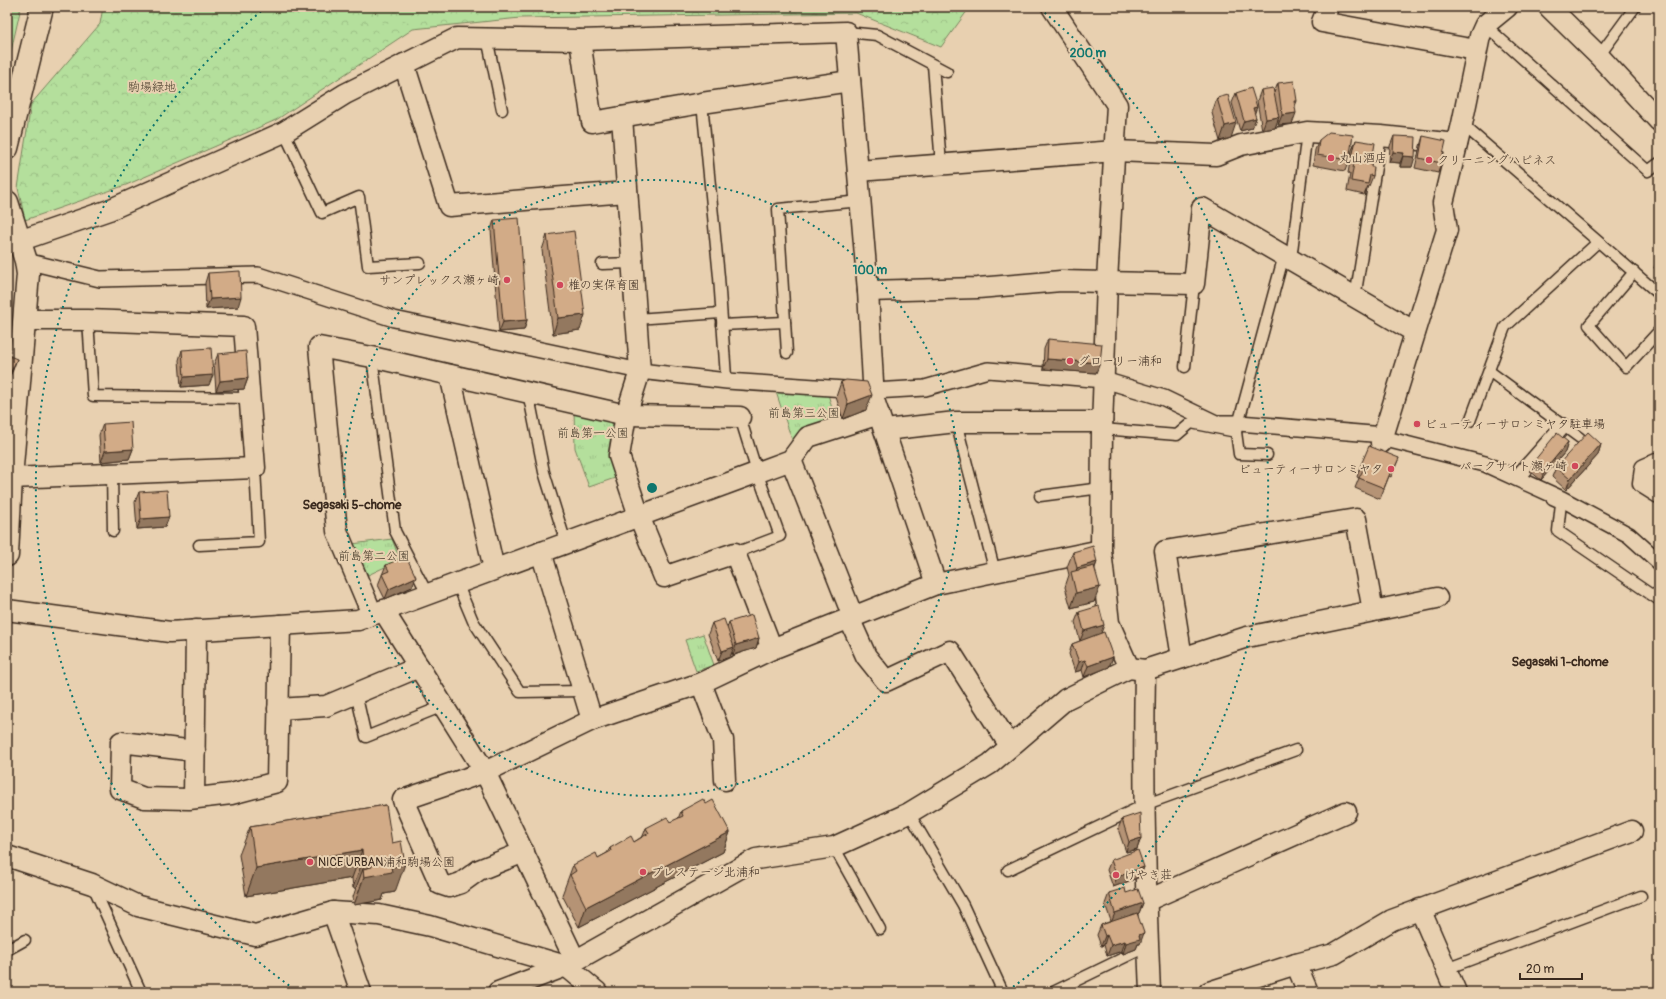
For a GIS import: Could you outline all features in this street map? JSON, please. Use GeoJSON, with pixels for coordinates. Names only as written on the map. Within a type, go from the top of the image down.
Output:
{"type":"FeatureCollection","features":[{"type":"Feature","properties":{"kind":"street"},"geometry":{"type":"LineString","coordinates":[[7,148],[42,7]]}},
{"type":"Feature","properties":{"kind":"street"},"geometry":{"type":"LineString","coordinates":[[1052,7],[1117,105],[1107,281],[1102,425],[1101,550],[1110,623],[1137,669],[1144,805],[1150,992]]}},
{"type":"Feature","properties":{"kind":"street"},"geometry":{"type":"LineString","coordinates":[[1328,7],[1322,22],[1476,50]]}},
{"type":"Feature","properties":{"kind":"street"},"geometry":{"type":"LineString","coordinates":[[1382,439],[1447,230],[1443,203],[1462,124],[1480,36],[1485,25],[1507,7]]}},
{"type":"Feature","properties":{"kind":"street"},"geometry":{"type":"LineString","coordinates":[[1549,7],[1599,56],[1659,121]]}},
{"type":"Feature","properties":{"kind":"street"},"geometry":{"type":"LineString","coordinates":[[23,251],[109,210],[284,132],[345,94],[457,38],[580,40],[846,32],[868,291],[874,400],[936,584]]}},
{"type":"Feature","properties":{"kind":"street"},"geometry":{"type":"LineString","coordinates":[[580,40],[592,122],[702,103],[850,81]]}},
{"type":"Feature","properties":{"kind":"street"},"geometry":{"type":"LineString","coordinates":[[404,64],[449,206],[627,192]]}},
{"type":"Feature","properties":{"kind":"street"},"geometry":{"type":"LineString","coordinates":[[622,117],[640,370],[626,415],[619,456],[639,516],[664,577],[735,553],[772,649]]}},
{"type":"Feature","properties":{"kind":"street"},"geometry":{"type":"LineString","coordinates":[[858,171],[1114,151],[1216,155],[1241,145],[1307,132],[1381,136],[1457,144]]}},
{"type":"Feature","properties":{"kind":"street"},"geometry":{"type":"LineString","coordinates":[[7,202],[23,251],[28,279],[11,478],[7,555]]}},
{"type":"Feature","properties":{"kind":"street"},"geometry":{"type":"LineString","coordinates":[[868,291],[978,288],[1061,281],[1194,284],[1202,208],[1415,332]]}},
{"type":"Feature","properties":{"kind":"street"},"geometry":{"type":"LineString","coordinates":[[23,251],[100,279],[258,275],[394,318],[640,370],[727,381],[874,391],[926,388],[988,370],[1104,380],[1164,398],[1216,423],[1237,427],[1382,439],[1486,464],[1562,498],[1630,535],[1659,562]]}},
{"type":"Feature","properties":{"kind":"street"},"geometry":{"type":"LineString","coordinates":[[11,478],[255,468],[244,326],[88,320],[25,320]]}},
{"type":"Feature","properties":{"kind":"street"},"geometry":{"type":"LineString","coordinates":[[597,992],[571,963],[524,852],[485,772],[419,667],[378,612],[337,530],[319,347],[372,357],[626,415],[740,417]]}},
{"type":"Feature","properties":{"kind":"street"},"geometry":{"type":"LineString","coordinates":[[450,375],[494,569]]}},
{"type":"Feature","properties":{"kind":"street"},"geometry":{"type":"LineString","coordinates":[[7,610],[170,632],[358,620],[427,593],[791,460],[808,437],[882,422],[1102,425]]}},
{"type":"Feature","properties":{"kind":"street"},"geometry":{"type":"LineString","coordinates":[[1517,478],[1563,426]]}},
{"type":"Feature","properties":{"kind":"street"},"geometry":{"type":"LineString","coordinates":[[791,460],[866,656],[886,681],[950,651],[1010,746]]}},
{"type":"Feature","properties":{"kind":"street"},"geometry":{"type":"LineString","coordinates":[[1659,463],[1645,469],[1643,483],[1659,493]]}},
{"type":"Feature","properties":{"kind":"street"},"geometry":{"type":"LineString","coordinates":[[1182,658],[1165,551],[1356,519],[1373,611]]}},
{"type":"Feature","properties":{"kind":"street"},"geometry":{"type":"LineString","coordinates":[[524,852],[479,870],[461,883],[449,887],[440,884],[403,800],[485,772],[592,720],[702,683],[772,649],[936,584],[1101,550]]}},
{"type":"Feature","properties":{"kind":"street"},"geometry":{"type":"LineString","coordinates":[[541,552],[592,720]]}},
{"type":"Feature","properties":{"kind":"street"},"geometry":{"type":"LineString","coordinates":[[499,992],[571,963],[756,859],[834,846],[909,813],[990,764],[1066,699],[1137,669],[1182,658],[1247,637],[1437,598]]}},
{"type":"Feature","properties":{"kind":"street"},"geometry":{"type":"LineString","coordinates":[[195,751],[121,742],[120,789],[144,798],[194,798],[231,794],[277,782],[280,624]]}},
{"type":"Feature","properties":{"kind":"street"},"geometry":{"type":"LineString","coordinates":[[194,798],[196,630]]}},
{"type":"Feature","properties":{"kind":"street"},"geometry":{"type":"LineString","coordinates":[[278,709],[326,706],[419,667]]}},
{"type":"Feature","properties":{"kind":"street"},"geometry":{"type":"LineString","coordinates":[[702,683],[723,740],[725,780]]}},
{"type":"Feature","properties":{"kind":"street"},"geometry":{"type":"LineString","coordinates":[[1146,901],[1346,812]]}},
{"type":"Feature","properties":{"kind":"street"},"geometry":{"type":"LineString","coordinates":[[1209,992],[1296,964],[1334,954],[1392,920],[1632,831]]}},
{"type":"Feature","properties":{"kind":"street"},"geometry":{"type":"LineString","coordinates":[[7,856],[92,884],[138,906],[255,935],[333,912],[379,915],[430,926],[571,963]]}},
{"type":"Feature","properties":{"kind":"street"},"geometry":{"type":"LineString","coordinates":[[1420,909],[1456,992]]}},
{"type":"Feature","properties":{"kind":"street"},"geometry":{"type":"LineString","coordinates":[[333,912],[361,992]]}},
{"type":"Feature","properties":{"kind":"street"},"geometry":{"type":"LineString","coordinates":[[1296,964],[1308,992]]}},
{"type":"Feature","properties":{"kind":"lane"},"geometry":{"type":"LineString","coordinates":[[1599,56],[1635,7]]}},
{"type":"Feature","properties":{"kind":"lane"},"geometry":{"type":"LineString","coordinates":[[1485,25],[1648,171],[1659,163]]}},
{"type":"Feature","properties":{"kind":"lane"},"geometry":{"type":"LineString","coordinates":[[846,32],[877,35],[947,72]]}},
{"type":"Feature","properties":{"kind":"lane"},"geometry":{"type":"LineString","coordinates":[[487,38],[502,110]]}},
{"type":"Feature","properties":{"kind":"lane"},"geometry":{"type":"LineString","coordinates":[[933,65],[941,164]]}},
{"type":"Feature","properties":{"kind":"lane"},"geometry":{"type":"LineString","coordinates":[[702,103],[727,381]]}},
{"type":"Feature","properties":{"kind":"lane"},"geometry":{"type":"LineString","coordinates":[[1462,124],[1659,294]]}},
{"type":"Feature","properties":{"kind":"lane"},"geometry":{"type":"LineString","coordinates":[[284,132],[322,213],[359,197],[368,266],[420,263]]}},
{"type":"Feature","properties":{"kind":"lane"},"geometry":{"type":"LineString","coordinates":[[1267,455],[1239,454],[1237,427],[1288,257],[1307,132]]}},
{"type":"Feature","properties":{"kind":"lane"},"geometry":{"type":"LineString","coordinates":[[1355,298],[1381,136]]}},
{"type":"Feature","properties":{"kind":"lane"},"geometry":{"type":"LineString","coordinates":[[787,353],[778,209],[861,200]]}},
{"type":"Feature","properties":{"kind":"lane"},"geometry":{"type":"LineString","coordinates":[[1470,421],[1505,327],[1598,242]]}},
{"type":"Feature","properties":{"kind":"lane"},"geometry":{"type":"LineString","coordinates":[[602,264],[632,262]]}},
{"type":"Feature","properties":{"kind":"lane"},"geometry":{"type":"LineString","coordinates":[[1634,272],[1589,325],[1626,367],[1659,331]]}},
{"type":"Feature","properties":{"kind":"lane"},"geometry":{"type":"LineString","coordinates":[[1185,367],[1194,284]]}},
{"type":"Feature","properties":{"kind":"lane"},"geometry":{"type":"LineString","coordinates":[[636,319],[721,313]]}},
{"type":"Feature","properties":{"kind":"lane"},"geometry":{"type":"LineString","coordinates":[[88,320],[93,396],[250,398]]}},
{"type":"Feature","properties":{"kind":"lane"},"geometry":{"type":"LineString","coordinates":[[722,325],[785,322]]}},
{"type":"Feature","properties":{"kind":"lane"},"geometry":{"type":"LineString","coordinates":[[372,357],[396,531],[427,593]]}},
{"type":"Feature","properties":{"kind":"lane"},"geometry":{"type":"LineString","coordinates":[[1489,371],[1580,438]]}},
{"type":"Feature","properties":{"kind":"lane"},"geometry":{"type":"LineString","coordinates":[[528,392],[544,472],[566,543]]}},
{"type":"Feature","properties":{"kind":"lane"},"geometry":{"type":"LineString","coordinates":[[735,553],[780,536],[757,472],[740,417]]}},
{"type":"Feature","properties":{"kind":"lane"},"geometry":{"type":"LineString","coordinates":[[956,422],[996,572]]}},
{"type":"Feature","properties":{"kind":"lane"},"geometry":{"type":"LineString","coordinates":[[1102,425],[1177,434],[1191,423],[1237,427]]}},
{"type":"Feature","properties":{"kind":"lane"},"geometry":{"type":"LineString","coordinates":[[1382,439],[1467,466],[1484,467],[1561,503],[1558,531],[1659,600]]}},
{"type":"Feature","properties":{"kind":"lane"},"geometry":{"type":"LineString","coordinates":[[199,545],[259,542],[255,468]]}},
{"type":"Feature","properties":{"kind":"lane"},"geometry":{"type":"LineString","coordinates":[[112,474],[113,532]]}},
{"type":"Feature","properties":{"kind":"lane"},"geometry":{"type":"LineString","coordinates":[[1040,496],[1101,488]]}},
{"type":"Feature","properties":{"kind":"lane"},"geometry":{"type":"LineString","coordinates":[[457,583],[473,621],[520,692],[583,691]]}},
{"type":"Feature","properties":{"kind":"lane"},"geometry":{"type":"LineString","coordinates":[[356,693],[366,738],[444,706]]}},
{"type":"Feature","properties":{"kind":"lane"},"geometry":{"type":"LineString","coordinates":[[1008,870],[1144,805],[1296,750]]}},
{"type":"Feature","properties":{"kind":"lane"},"geometry":{"type":"LineString","coordinates":[[909,813],[963,905],[1003,992]]}},
{"type":"Feature","properties":{"kind":"lane"},"geometry":{"type":"LineString","coordinates":[[834,846],[880,929]]}},
{"type":"Feature","properties":{"kind":"lane"},"geometry":{"type":"LineString","coordinates":[[92,884],[141,992]]}},
{"type":"Feature","properties":{"kind":"lane"},"geometry":{"type":"LineString","coordinates":[[1446,969],[1641,896]]}},
{"type":"Feature","properties":{"kind":"lane"},"geometry":{"type":"LineString","coordinates":[[7,950],[25,940]]}},
{"type":"Feature","properties":{"kind":"lane"},"geometry":{"type":"LineString","coordinates":[[1052,992],[1148,946]]}},
{"type":"Feature","properties":{"kind":"green space"},"geometry":{"type":"Polygon","coordinates":[[[7,7],[21,7],[7,69],[7,7]]]}},
{"type":"Feature","properties":{"kind":"green space","name":"駒場緑地"},"geometry":{"type":"Polygon","coordinates":[[[103,7],[970,7],[941,47],[856,13],[520,18],[413,29],[276,120],[126,185],[25,220],[18,188],[31,104],[100,24],[103,7]]]}},
{"type":"Feature","properties":{"kind":"green space","name":"前島第三公園"},"geometry":{"type":"Polygon","coordinates":[[[776,392],[828,394],[836,423],[794,446],[776,392]]]}},
{"type":"Feature","properties":{"kind":"green space","name":"前島第一公園"},"geometry":{"type":"Polygon","coordinates":[[[574,410],[614,418],[608,454],[615,478],[589,487],[575,448],[574,410]]]}},
{"type":"Feature","properties":{"kind":"green space","name":"前島第二公園"},"geometry":{"type":"Polygon","coordinates":[[[392,539],[400,560],[368,575],[352,544],[392,539]]]}},
{"type":"Feature","properties":{"kind":"green space"},"geometry":{"type":"Polygon","coordinates":[[[703,634],[714,665],[696,671],[685,640],[703,634]]]}},
{"type":"Feature","properties":{"kind":"building"},"geometry":{"type":"Polygon","coordinates":[[[1294,81],[1297,101],[1294,101],[1296,113],[1282,115],[1278,83],[1294,81]]]}},
{"type":"Feature","properties":{"kind":"building"},"geometry":{"type":"Polygon","coordinates":[[[1251,88],[1257,107],[1253,108],[1256,118],[1244,121],[1236,93],[1251,88]]]}},
{"type":"Feature","properties":{"kind":"building"},"geometry":{"type":"Polygon","coordinates":[[[1273,88],[1279,117],[1266,119],[1261,90],[1273,88]]]}},
{"type":"Feature","properties":{"kind":"building"},"geometry":{"type":"Polygon","coordinates":[[[1228,95],[1236,123],[1225,126],[1217,98],[1228,95]]]}},
{"type":"Feature","properties":{"kind":"building"},"geometry":{"type":"Polygon","coordinates":[[[1329,132],[1353,135],[1349,160],[1317,155],[1319,140],[1329,132]]]}},
{"type":"Feature","properties":{"kind":"building"},"geometry":{"type":"Polygon","coordinates":[[[1394,136],[1416,137],[1415,157],[1403,156],[1404,153],[1393,152],[1394,136]]]}},
{"type":"Feature","properties":{"kind":"building"},"geometry":{"type":"Polygon","coordinates":[[[1423,136],[1446,141],[1441,163],[1419,158],[1423,136]]]}},
{"type":"Feature","properties":{"kind":"building"},"geometry":{"type":"Polygon","coordinates":[[[1356,140],[1375,143],[1371,167],[1374,167],[1373,176],[1370,175],[1368,184],[1351,181],[1354,163],[1351,162],[1356,140]]]}},
{"type":"Feature","properties":{"kind":"building","name":"サンプレックス瀬ヶ崎"},"geometry":{"type":"Polygon","coordinates":[[[519,218],[527,320],[503,322],[494,220],[519,218]]]}},
{"type":"Feature","properties":{"kind":"building"},"geometry":{"type":"Polygon","coordinates":[[[574,231],[585,315],[558,318],[547,235],[574,231]]]}},
{"type":"Feature","properties":{"kind":"building"},"geometry":{"type":"Polygon","coordinates":[[[240,271],[241,297],[210,299],[208,273],[240,271]]]}},
{"type":"Feature","properties":{"kind":"building"},"geometry":{"type":"Polygon","coordinates":[[[1048,339],[1102,344],[1100,363],[1047,359],[1048,339]]]}},
{"type":"Feature","properties":{"kind":"building"},"geometry":{"type":"Polygon","coordinates":[[[211,348],[213,375],[184,377],[182,350],[211,348]]]}},
{"type":"Feature","properties":{"kind":"building"},"geometry":{"type":"Polygon","coordinates":[[[246,351],[248,378],[220,381],[218,354],[246,351]]]}},
{"type":"Feature","properties":{"kind":"building"},"geometry":{"type":"Polygon","coordinates":[[[7,355],[17,359],[7,380],[7,355]]]}},
{"type":"Feature","properties":{"kind":"building"},"geometry":{"type":"Polygon","coordinates":[[[846,380],[867,382],[872,395],[848,404],[841,382],[846,380]]]}},
{"type":"Feature","properties":{"kind":"building"},"geometry":{"type":"Polygon","coordinates":[[[131,422],[133,449],[105,451],[103,424],[131,422]]]}},
{"type":"Feature","properties":{"kind":"building"},"geometry":{"type":"Polygon","coordinates":[[[1588,432],[1601,444],[1570,479],[1556,467],[1588,432]]]}},
{"type":"Feature","properties":{"kind":"building"},"geometry":{"type":"Polygon","coordinates":[[[1557,433],[1568,442],[1545,470],[1534,461],[1557,433]]]}},
{"type":"Feature","properties":{"kind":"building"},"geometry":{"type":"Polygon","coordinates":[[[1369,446],[1399,458],[1395,467],[1393,466],[1384,488],[1359,478],[1364,468],[1360,467],[1369,446]]]}},
{"type":"Feature","properties":{"kind":"building"},"geometry":{"type":"Polygon","coordinates":[[[167,490],[169,517],[141,519],[139,492],[167,490]]]}},
{"type":"Feature","properties":{"kind":"building"},"geometry":{"type":"Polygon","coordinates":[[[1093,546],[1097,562],[1077,568],[1073,552],[1093,546]]]}},
{"type":"Feature","properties":{"kind":"building"},"geometry":{"type":"Polygon","coordinates":[[[406,556],[416,577],[389,589],[382,574],[389,571],[386,565],[406,556]]]}},
{"type":"Feature","properties":{"kind":"building"},"geometry":{"type":"Polygon","coordinates":[[[1094,566],[1100,587],[1076,593],[1071,572],[1094,566]]]}},
{"type":"Feature","properties":{"kind":"building"},"geometry":{"type":"Polygon","coordinates":[[[1099,606],[1104,625],[1084,631],[1079,612],[1099,606]]]}},
{"type":"Feature","properties":{"kind":"building"},"geometry":{"type":"Polygon","coordinates":[[[752,615],[759,638],[736,645],[729,622],[752,615]]]}},
{"type":"Feature","properties":{"kind":"building"},"geometry":{"type":"Polygon","coordinates":[[[724,619],[734,647],[722,651],[712,623],[724,619]]]}},
{"type":"Feature","properties":{"kind":"building"},"geometry":{"type":"Polygon","coordinates":[[[1104,632],[1113,657],[1088,666],[1085,660],[1079,662],[1072,644],[1104,632]]]}},
{"type":"Feature","properties":{"kind":"building"},"geometry":{"type":"Polygon","coordinates":[[[703,799],[706,804],[713,800],[730,832],[586,907],[570,875],[576,871],[573,865],[596,853],[598,858],[611,851],[610,848],[631,836],[634,842],[649,833],[646,828],[667,817],[670,822],[683,816],[681,811],[703,799]]]}},
{"type":"Feature","properties":{"kind":"building"},"geometry":{"type":"Polygon","coordinates":[[[386,805],[392,843],[401,841],[405,864],[391,867],[392,872],[364,877],[363,869],[372,867],[371,859],[363,860],[362,850],[256,868],[250,827],[386,805]]]}},
{"type":"Feature","properties":{"kind":"building"},"geometry":{"type":"Polygon","coordinates":[[[1140,813],[1141,838],[1129,842],[1122,819],[1140,813]]]}},
{"type":"Feature","properties":{"kind":"building"},"geometry":{"type":"Polygon","coordinates":[[[1138,850],[1144,867],[1117,877],[1111,860],[1138,850]]]}},
{"type":"Feature","properties":{"kind":"building"},"geometry":{"type":"Polygon","coordinates":[[[1125,888],[1126,893],[1138,889],[1143,903],[1115,913],[1109,893],[1125,888]]]}},
{"type":"Feature","properties":{"kind":"building"},"geometry":{"type":"Polygon","coordinates":[[[1137,913],[1144,933],[1139,935],[1140,939],[1111,945],[1107,935],[1105,936],[1101,925],[1137,913]]]}},
{"type":"Feature","properties":{"kind":"place","name":"丸山酒店"},"geometry":{"type":"Point","coordinates":[1331,158]}},
{"type":"Feature","properties":{"kind":"place","name":"クリーニングハピネス"},"geometry":{"type":"Point","coordinates":[1429,160]}},
{"type":"Feature","properties":{"kind":"place","name":"サンプレックス瀬ヶ崎"},"geometry":{"type":"Point","coordinates":[507,280]}},
{"type":"Feature","properties":{"kind":"place","name":"椎の実保育園"},"geometry":{"type":"Point","coordinates":[560,285]}},
{"type":"Feature","properties":{"kind":"place","name":"グローリー浦和"},"geometry":{"type":"Point","coordinates":[1070,361]}},
{"type":"Feature","properties":{"kind":"place","name":"ビューティーサロンミヤタ駐車場"},"geometry":{"type":"Point","coordinates":[1417,424]}},
{"type":"Feature","properties":{"kind":"place","name":"パークサイト瀬ヶ崎"},"geometry":{"type":"Point","coordinates":[1575,466]}},
{"type":"Feature","properties":{"kind":"place","name":"ビューティーサロンミヤタ"},"geometry":{"type":"Point","coordinates":[1391,469]}},
{"type":"Feature","properties":{"kind":"place","name":"NICE URBAN浦和駒場公園"},"geometry":{"type":"Point","coordinates":[310,862]}},
{"type":"Feature","properties":{"kind":"place","name":"プレステージ北浦和"},"geometry":{"type":"Point","coordinates":[643,872]}},
{"type":"Feature","properties":{"kind":"place","name":"けやき荘"},"geometry":{"type":"Point","coordinates":[1116,875]}},
{"type":"Feature","properties":{"kind":"district","name":"Segasaki 5-chome"},"geometry":{"type":"Point","coordinates":[352,505]}},
{"type":"Feature","properties":{"kind":"district","name":"Segasaki 1-chome"},"geometry":{"type":"Point","coordinates":[1560,662]}}]}
